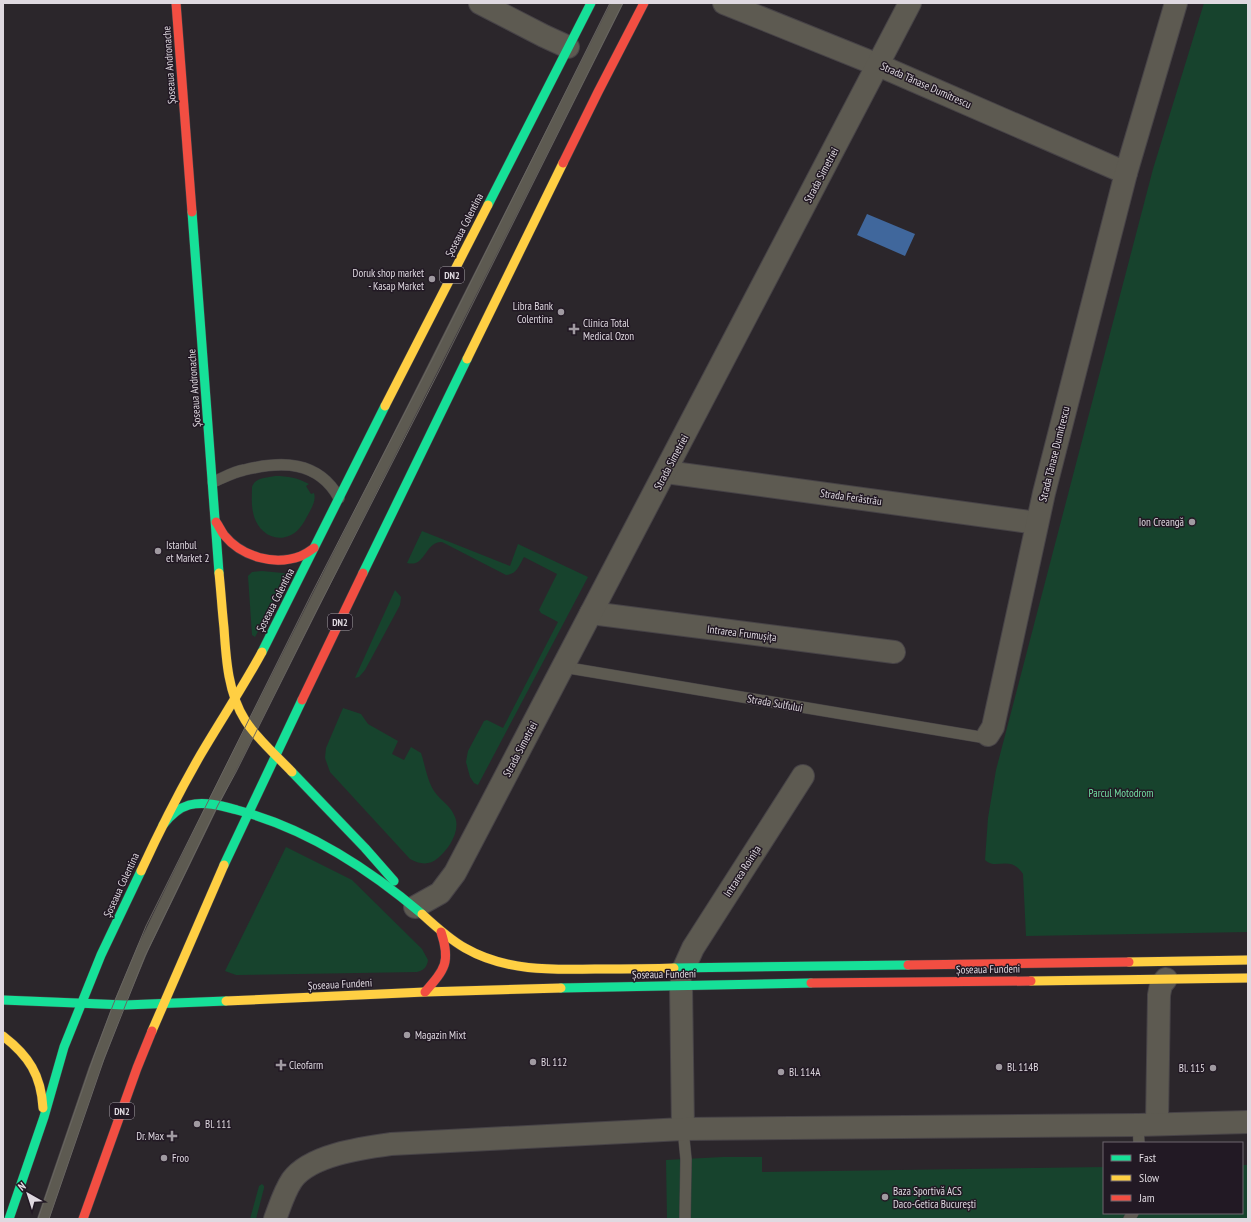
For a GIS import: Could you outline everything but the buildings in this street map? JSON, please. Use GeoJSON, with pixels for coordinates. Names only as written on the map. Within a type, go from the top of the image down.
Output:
{"type":"FeatureCollection","features":[{"type":"Feature","properties":{"kind":"main road","name":"Șoseaua Andronache"},"geometry":{"type":"LineString","coordinates":[[176,3],[226,659],[230,686],[243,718],[276,756]]}},
{"type":"Feature","properties":{"kind":"main road","name":"Șoseaua Colentina"},"geometry":{"type":"LineString","coordinates":[[9,1219],[44,1117],[64,1047],[101,955],[162,826],[201,754],[235,700],[258,659],[338,498],[591,3]]}},
{"type":"Feature","properties":{"kind":"main road","name":"DN2"},"geometry":{"type":"LineString","coordinates":[[83,1219],[134,1077],[163,1004],[236,838],[393,510],[598,92],[644,3]]}},
{"type":"Feature","properties":{"kind":"main road"},"geometry":{"type":"LineString","coordinates":[[216,522],[223,536],[230,542],[244,552],[258,558],[271,561],[285,561],[302,556],[314,548]]}},
{"type":"Feature","properties":{"kind":"main road","name":"Șoseaua Fundeni"},"geometry":{"type":"LineString","coordinates":[[276,756],[381,865],[415,908]]}},
{"type":"Feature","properties":{"kind":"main road","name":"Șoseaua Fundeni"},"geometry":{"type":"LineString","coordinates":[[162,826],[174,813],[186,806],[202,803],[213,804],[248,813],[280,824],[343,856],[384,883],[415,908],[441,932],[463,947],[500,964],[522,968],[682,977],[1248,978]]}},
{"type":"Feature","properties":{"kind":"main road"},"geometry":{"type":"LineString","coordinates":[[425,992],[444,969],[447,960],[447,949],[441,932]]}},
{"type":"Feature","properties":{"kind":"main road","name":"Șoseaua Fundeni"},"geometry":{"type":"LineString","coordinates":[[3,1000],[119,1005],[163,1004],[425,992],[682,977],[1248,960]]}},
{"type":"Feature","properties":{"kind":"main road"},"geometry":{"type":"LineString","coordinates":[[3,1036],[22,1052],[34,1069],[40,1082],[43,1097],[44,1117]]}},
{"type":"Feature","properties":{"kind":"street"},"geometry":{"type":"LineString","coordinates":[[480,3],[568,47]]}},
{"type":"Feature","properties":{"kind":"street","name":"Strada Tănase Dumitrescu"},"geometry":{"type":"LineString","coordinates":[[724,3],[878,65],[1126,173]]}},
{"type":"Feature","properties":{"kind":"street","name":"Strada Simetriei"},"geometry":{"type":"LineString","coordinates":[[415,908],[440,893],[455,873],[910,3]]}},
{"type":"Feature","properties":{"kind":"street","name":"Strada Tănase Dumitrescu"},"geometry":{"type":"LineString","coordinates":[[988,735],[993,727],[1037,523],[1126,173],[1176,3]]}},
{"type":"Feature","properties":{"kind":"street","name":"Strada Ferăstrău"},"geometry":{"type":"LineString","coordinates":[[666,472],[1037,523]]}},
{"type":"Feature","properties":{"kind":"street","name":"Intrarea Frumușița"},"geometry":{"type":"LineString","coordinates":[[591,613],[894,652]]}},
{"type":"Feature","properties":{"kind":"street","name":"Intrarea Roinița"},"geometry":{"type":"LineString","coordinates":[[682,977],[693,948],[803,776]]}},
{"type":"Feature","properties":{"kind":"street"},"geometry":{"type":"LineString","coordinates":[[682,977],[683,1129]]}},
{"type":"Feature","properties":{"kind":"street"},"geometry":{"type":"LineString","coordinates":[[1145,1131],[1159,995],[1161,986],[1166,979]]}},
{"type":"Feature","properties":{"kind":"street"},"geometry":{"type":"LineString","coordinates":[[275,1219],[287,1188],[293,1179],[303,1169],[324,1159],[368,1147],[391,1144],[683,1129],[1145,1131],[1248,1122]]}},
{"type":"Feature","properties":{"kind":"lane"},"geometry":{"type":"LineString","coordinates":[[43,1219],[86,1090],[143,948],[213,804],[617,3]]}},
{"type":"Feature","properties":{"kind":"lane"},"geometry":{"type":"LineString","coordinates":[[213,482],[244,470],[272,465],[290,464],[300,466],[325,480],[333,488],[338,498]]}},
{"type":"Feature","properties":{"kind":"lane","name":"Strada Sulfului"},"geometry":{"type":"LineString","coordinates":[[562,667],[980,737],[988,735]]}},
{"type":"Feature","properties":{"kind":"lane"},"geometry":{"type":"LineString","coordinates":[[683,1129],[686,1159],[685,1219]]}},
{"type":"Feature","properties":{"kind":"green space","name":"Parcul Motodrom"},"geometry":{"type":"Polygon","coordinates":[[[1204,3],[1248,3],[1248,932],[1026,936],[1023,874],[1013,865],[994,864],[985,860],[988,818],[996,770],[1153,169],[1204,3]]]}},
{"type":"Feature","properties":{"kind":"green space"},"geometry":{"type":"Polygon","coordinates":[[[275,476],[293,478],[309,484],[306,486],[311,494],[314,493],[315,496],[313,505],[297,530],[291,535],[278,538],[266,534],[262,530],[255,519],[252,509],[252,487],[256,481],[262,478],[275,476]]]}},
{"type":"Feature","properties":{"kind":"green space"},"geometry":{"type":"Polygon","coordinates":[[[422,531],[510,566],[518,544],[588,577],[478,785],[474,783],[470,777],[466,762],[468,751],[484,721],[487,720],[503,728],[558,622],[541,613],[539,610],[557,574],[524,557],[513,573],[506,575],[442,542],[436,543],[432,546],[418,562],[407,563],[422,531]]]}},
{"type":"Feature","properties":{"kind":"green space"},"geometry":{"type":"Polygon","coordinates":[[[262,571],[283,573],[286,574],[287,578],[255,637],[252,635],[248,576],[252,572],[262,571]]]}},
{"type":"Feature","properties":{"kind":"green space"},"geometry":{"type":"Polygon","coordinates":[[[395,590],[401,597],[400,605],[365,670],[359,677],[355,678],[395,590]]]}},
{"type":"Feature","properties":{"kind":"green space"},"geometry":{"type":"Polygon","coordinates":[[[343,708],[361,714],[368,724],[398,741],[392,754],[404,760],[411,747],[421,753],[434,791],[450,808],[456,820],[455,832],[450,844],[435,861],[424,863],[410,859],[330,772],[325,758],[326,748],[343,708]]]}},
{"type":"Feature","properties":{"kind":"green space"},"geometry":{"type":"Polygon","coordinates":[[[286,847],[352,880],[422,949],[428,960],[425,968],[417,972],[236,975],[225,971],[286,847]]]}},
{"type":"Feature","properties":{"kind":"green space","name":"Baza Sportivă ACS Daco-Getica București"},"geometry":{"type":"Polygon","coordinates":[[[723,1157],[762,1157],[762,1172],[1103,1167],[1103,1214],[1243,1214],[1243,1165],[1248,1165],[1248,1219],[667,1219],[666,1160],[723,1157]]]}},
{"type":"Feature","properties":{"kind":"green space"},"geometry":{"type":"Polygon","coordinates":[[[262,1184],[264,1188],[256,1219],[250,1219],[259,1186],[262,1184]]]}},
{"type":"Feature","properties":{"kind":"water"},"geometry":{"type":"Polygon","coordinates":[[[867,214],[915,234],[905,256],[857,235],[867,214]]]}},
{"type":"Feature","properties":{"kind":"tram line"},"geometry":{"type":"LineString","coordinates":[[38,1219],[94,1056],[113,1005],[146,926],[312,593],[433,358],[610,3]]}},
{"type":"Feature","properties":{"kind":"tram line"},"geometry":{"type":"LineString","coordinates":[[49,1219],[104,1059],[145,956],[218,805],[441,367],[623,3]]}},
{"type":"Feature","properties":{"kind":"traffic: fast"},"geometry":{"type":"LineString","coordinates":[[488,205],[591,3]]}},
{"type":"Feature","properties":{"kind":"traffic: fast"},"geometry":{"type":"LineString","coordinates":[[192,212],[219,573]]}},
{"type":"Feature","properties":{"kind":"traffic: fast"},"geometry":{"type":"LineString","coordinates":[[363,573],[467,359]]}},
{"type":"Feature","properties":{"kind":"traffic: fast"},"geometry":{"type":"LineString","coordinates":[[262,652],[385,406]]}},
{"type":"Feature","properties":{"kind":"traffic: fast"},"geometry":{"type":"LineString","coordinates":[[224,865],[302,700]]}},
{"type":"Feature","properties":{"kind":"traffic: fast"},"geometry":{"type":"LineString","coordinates":[[292,772],[365,848],[394,881]]}},
{"type":"Feature","properties":{"kind":"traffic: fast"},"geometry":{"type":"LineString","coordinates":[[163,825],[178,810],[185,806],[195,804],[219,806],[263,818],[287,827],[335,852],[380,881],[422,914]]}},
{"type":"Feature","properties":{"kind":"traffic: fast"},"geometry":{"type":"LineString","coordinates":[[9,1219],[44,1117],[64,1047],[101,955],[141,871]]}},
{"type":"Feature","properties":{"kind":"traffic: fast"},"geometry":{"type":"LineString","coordinates":[[674,968],[908,965]]}},
{"type":"Feature","properties":{"kind":"traffic: fast"},"geometry":{"type":"LineString","coordinates":[[561,988],[811,983]]}},
{"type":"Feature","properties":{"kind":"traffic: fast"},"geometry":{"type":"LineString","coordinates":[[3,1000],[125,1005],[226,1001]]}},
{"type":"Feature","properties":{"kind":"traffic: slow"},"geometry":{"type":"LineString","coordinates":[[467,359],[563,163]]}},
{"type":"Feature","properties":{"kind":"traffic: slow"},"geometry":{"type":"LineString","coordinates":[[385,406],[488,205]]}},
{"type":"Feature","properties":{"kind":"traffic: slow"},"geometry":{"type":"LineString","coordinates":[[219,573],[227,664],[231,687],[239,710],[261,740],[292,772]]}},
{"type":"Feature","properties":{"kind":"traffic: slow"},"geometry":{"type":"LineString","coordinates":[[141,871],[193,768],[262,652]]}},
{"type":"Feature","properties":{"kind":"traffic: slow"},"geometry":{"type":"LineString","coordinates":[[152,1031],[224,865]]}},
{"type":"Feature","properties":{"kind":"traffic: slow"},"geometry":{"type":"LineString","coordinates":[[422,914],[437,928],[465,948],[480,956],[512,965],[545,969],[674,968]]}},
{"type":"Feature","properties":{"kind":"traffic: slow"},"geometry":{"type":"LineString","coordinates":[[1129,962],[1248,960]]}},
{"type":"Feature","properties":{"kind":"traffic: slow"},"geometry":{"type":"LineString","coordinates":[[1031,981],[1248,978]]}},
{"type":"Feature","properties":{"kind":"traffic: slow"},"geometry":{"type":"LineString","coordinates":[[226,1001],[425,992],[561,988]]}},
{"type":"Feature","properties":{"kind":"traffic: slow"},"geometry":{"type":"LineString","coordinates":[[3,1036],[20,1051],[32,1067],[40,1086],[43,1108]]}},
{"type":"Feature","properties":{"kind":"traffic: jam"},"geometry":{"type":"LineString","coordinates":[[176,3],[192,212]]}},
{"type":"Feature","properties":{"kind":"traffic: jam"},"geometry":{"type":"LineString","coordinates":[[563,163],[644,3]]}},
{"type":"Feature","properties":{"kind":"traffic: jam"},"geometry":{"type":"LineString","coordinates":[[216,522],[231,543],[259,558],[270,560],[291,559],[301,556],[314,548]]}},
{"type":"Feature","properties":{"kind":"traffic: jam"},"geometry":{"type":"LineString","coordinates":[[302,700],[363,573]]}},
{"type":"Feature","properties":{"kind":"traffic: jam"},"geometry":{"type":"LineString","coordinates":[[425,992],[441,971],[446,958],[446,951],[441,932]]}},
{"type":"Feature","properties":{"kind":"traffic: jam"},"geometry":{"type":"LineString","coordinates":[[908,965],[1129,962]]}},
{"type":"Feature","properties":{"kind":"traffic: jam"},"geometry":{"type":"LineString","coordinates":[[811,983],[1031,981]]}},
{"type":"Feature","properties":{"kind":"traffic: jam"},"geometry":{"type":"LineString","coordinates":[[83,1219],[137,1068],[152,1031]]}},
{"type":"Feature","properties":{"kind":"place","name":"Doruk shop market - Kasap Market"},"geometry":{"type":"Point","coordinates":[432,279]}},
{"type":"Feature","properties":{"kind":"place","name":"Libra Bank Colentina"},"geometry":{"type":"Point","coordinates":[561,312]}},
{"type":"Feature","properties":{"kind":"place","name":"Clinica Total Medical Ozon"},"geometry":{"type":"Point","coordinates":[574,329]}},
{"type":"Feature","properties":{"kind":"place","name":"Ion Creangă"},"geometry":{"type":"Point","coordinates":[1192,522]}},
{"type":"Feature","properties":{"kind":"place","name":"Istanbul et Market 2"},"geometry":{"type":"Point","coordinates":[158,551]}},
{"type":"Feature","properties":{"kind":"place","name":"Magazin Mixt"},"geometry":{"type":"Point","coordinates":[407,1035]}},
{"type":"Feature","properties":{"kind":"place","name":"Bl. 112"},"geometry":{"type":"Point","coordinates":[533,1062]}},
{"type":"Feature","properties":{"kind":"place","name":"Cleofarm"},"geometry":{"type":"Point","coordinates":[281,1065]}},
{"type":"Feature","properties":{"kind":"place","name":"Bl. 114B"},"geometry":{"type":"Point","coordinates":[999,1067]}},
{"type":"Feature","properties":{"kind":"place","name":"Bl. 115"},"geometry":{"type":"Point","coordinates":[1213,1068]}},
{"type":"Feature","properties":{"kind":"place","name":"Bl. 114A"},"geometry":{"type":"Point","coordinates":[781,1072]}},
{"type":"Feature","properties":{"kind":"place","name":"Bl. 111"},"geometry":{"type":"Point","coordinates":[197,1124]}},
{"type":"Feature","properties":{"kind":"place","name":"Dr. Max"},"geometry":{"type":"Point","coordinates":[172,1136]}},
{"type":"Feature","properties":{"kind":"place","name":"Froo"},"geometry":{"type":"Point","coordinates":[164,1158]}},
{"type":"Feature","properties":{"kind":"place","name":"Baza Sportivă ACS Daco-Getica București"},"geometry":{"type":"Point","coordinates":[885,1197]}}]}
